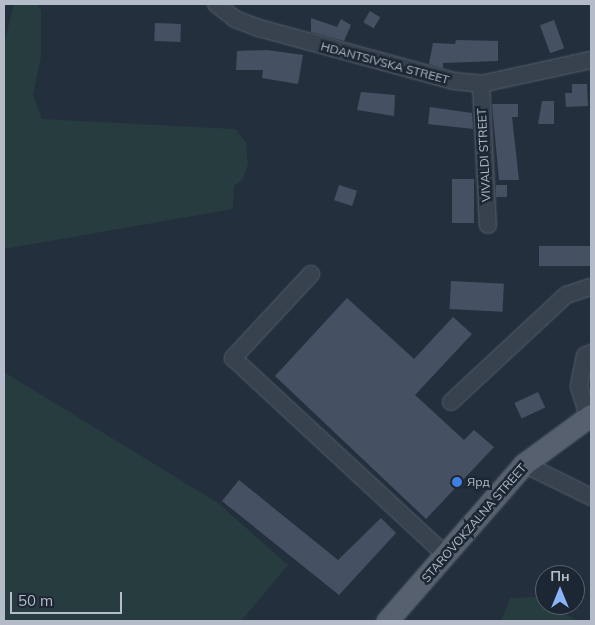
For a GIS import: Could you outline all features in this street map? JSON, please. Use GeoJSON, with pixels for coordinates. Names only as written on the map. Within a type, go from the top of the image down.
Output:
{"type":"FeatureCollection","features":[{"type":"Feature","properties":{"kind":"main road","name":"STAROVOKZALNA STREET"},"geometry":{"type":"LineString","coordinates":[[387,621],[524,464],[590,415]]}},
{"type":"Feature","properties":{"kind":"street","name":"HDANTSIVSKA STREET"},"geometry":{"type":"LineString","coordinates":[[216,4],[235,19],[259,28],[423,75],[481,84],[591,60]]}},
{"type":"Feature","properties":{"kind":"street","name":"VIVALDI STREET"},"geometry":{"type":"LineString","coordinates":[[481,84],[488,225]]}},
{"type":"Feature","properties":{"kind":"street"},"geometry":{"type":"LineString","coordinates":[[311,274],[233,358],[446,555]]}},
{"type":"Feature","properties":{"kind":"street"},"geometry":{"type":"LineString","coordinates":[[451,402],[566,295],[591,287]]}},
{"type":"Feature","properties":{"kind":"street"},"geometry":{"type":"LineString","coordinates":[[590,415],[579,386],[585,356],[591,353]]}},
{"type":"Feature","properties":{"kind":"street"},"geometry":{"type":"LineString","coordinates":[[524,464],[591,497]]}},
{"type":"Feature","properties":{"kind":"green space"},"geometry":{"type":"Polygon","coordinates":[[[14,4],[37,4],[41,10],[41,56],[33,95],[42,119],[235,129],[246,142],[248,164],[243,179],[234,186],[233,209],[4,249],[4,44],[14,4]]]}},
{"type":"Feature","properties":{"kind":"green space"},"geometry":{"type":"Polygon","coordinates":[[[4,372],[218,503],[288,565],[241,621],[4,621],[4,372]]]}},
{"type":"Feature","properties":{"kind":"green space"},"geometry":{"type":"Polygon","coordinates":[[[535,597],[535,615],[566,615],[579,621],[501,621],[510,598],[535,597]]]}},
{"type":"Feature","properties":{"kind":"building"},"geometry":{"type":"Polygon","coordinates":[[[370,11],[380,17],[374,28],[363,22],[370,11]]]}},
{"type":"Feature","properties":{"kind":"building"},"geometry":{"type":"Polygon","coordinates":[[[311,18],[337,27],[341,19],[351,25],[344,41],[311,32],[311,18]]]}},
{"type":"Feature","properties":{"kind":"building"},"geometry":{"type":"Polygon","coordinates":[[[554,20],[564,48],[550,53],[540,25],[554,20]]]}},
{"type":"Feature","properties":{"kind":"building"},"geometry":{"type":"Polygon","coordinates":[[[155,23],[181,24],[180,42],[154,41],[155,23]]]}},
{"type":"Feature","properties":{"kind":"building"},"geometry":{"type":"Polygon","coordinates":[[[456,40],[498,41],[498,61],[443,63],[443,68],[429,64],[433,43],[455,44],[456,40]]]}},
{"type":"Feature","properties":{"kind":"building"},"geometry":{"type":"Polygon","coordinates":[[[267,50],[303,55],[298,84],[262,78],[263,70],[236,70],[237,51],[267,50]]]}},
{"type":"Feature","properties":{"kind":"building"},"geometry":{"type":"Polygon","coordinates":[[[572,84],[587,84],[588,106],[566,107],[565,93],[572,93],[572,84]]]}},
{"type":"Feature","properties":{"kind":"building"},"geometry":{"type":"Polygon","coordinates":[[[361,92],[395,95],[394,116],[357,110],[361,92]]]}},
{"type":"Feature","properties":{"kind":"building"},"geometry":{"type":"Polygon","coordinates":[[[542,101],[554,101],[554,124],[538,124],[542,101]]]}},
{"type":"Feature","properties":{"kind":"building"},"geometry":{"type":"Polygon","coordinates":[[[492,104],[518,104],[518,117],[512,117],[519,180],[499,180],[492,104]]]}},
{"type":"Feature","properties":{"kind":"building"},"geometry":{"type":"Polygon","coordinates":[[[430,107],[472,113],[473,129],[428,124],[430,107]]]}},
{"type":"Feature","properties":{"kind":"building"},"geometry":{"type":"Polygon","coordinates":[[[452,179],[474,179],[474,223],[452,223],[452,179]]]}},
{"type":"Feature","properties":{"kind":"building"},"geometry":{"type":"Polygon","coordinates":[[[339,185],[357,191],[352,206],[334,200],[339,185]]]}},
{"type":"Feature","properties":{"kind":"building"},"geometry":{"type":"Polygon","coordinates":[[[496,185],[507,185],[507,197],[496,197],[496,185]]]}},
{"type":"Feature","properties":{"kind":"building"},"geometry":{"type":"Polygon","coordinates":[[[539,246],[591,246],[591,266],[539,266],[539,246]]]}},
{"type":"Feature","properties":{"kind":"building"},"geometry":{"type":"Polygon","coordinates":[[[451,281],[504,284],[502,312],[450,309],[451,281]]]}},
{"type":"Feature","properties":{"kind":"building"},"geometry":{"type":"Polygon","coordinates":[[[347,298],[414,359],[453,317],[472,334],[415,395],[464,440],[474,430],[494,447],[426,519],[275,376],[347,298]]]}},
{"type":"Feature","properties":{"kind":"building"},"geometry":{"type":"Polygon","coordinates":[[[538,392],[545,407],[522,418],[514,403],[538,392]]]}},
{"type":"Feature","properties":{"kind":"building"},"geometry":{"type":"Polygon","coordinates":[[[239,480],[338,560],[381,518],[396,533],[339,595],[222,501],[239,480]]]}},
{"type":"Feature","properties":{"kind":"place","name":"Ярд"},"geometry":{"type":"Point","coordinates":[457,482]}}]}
